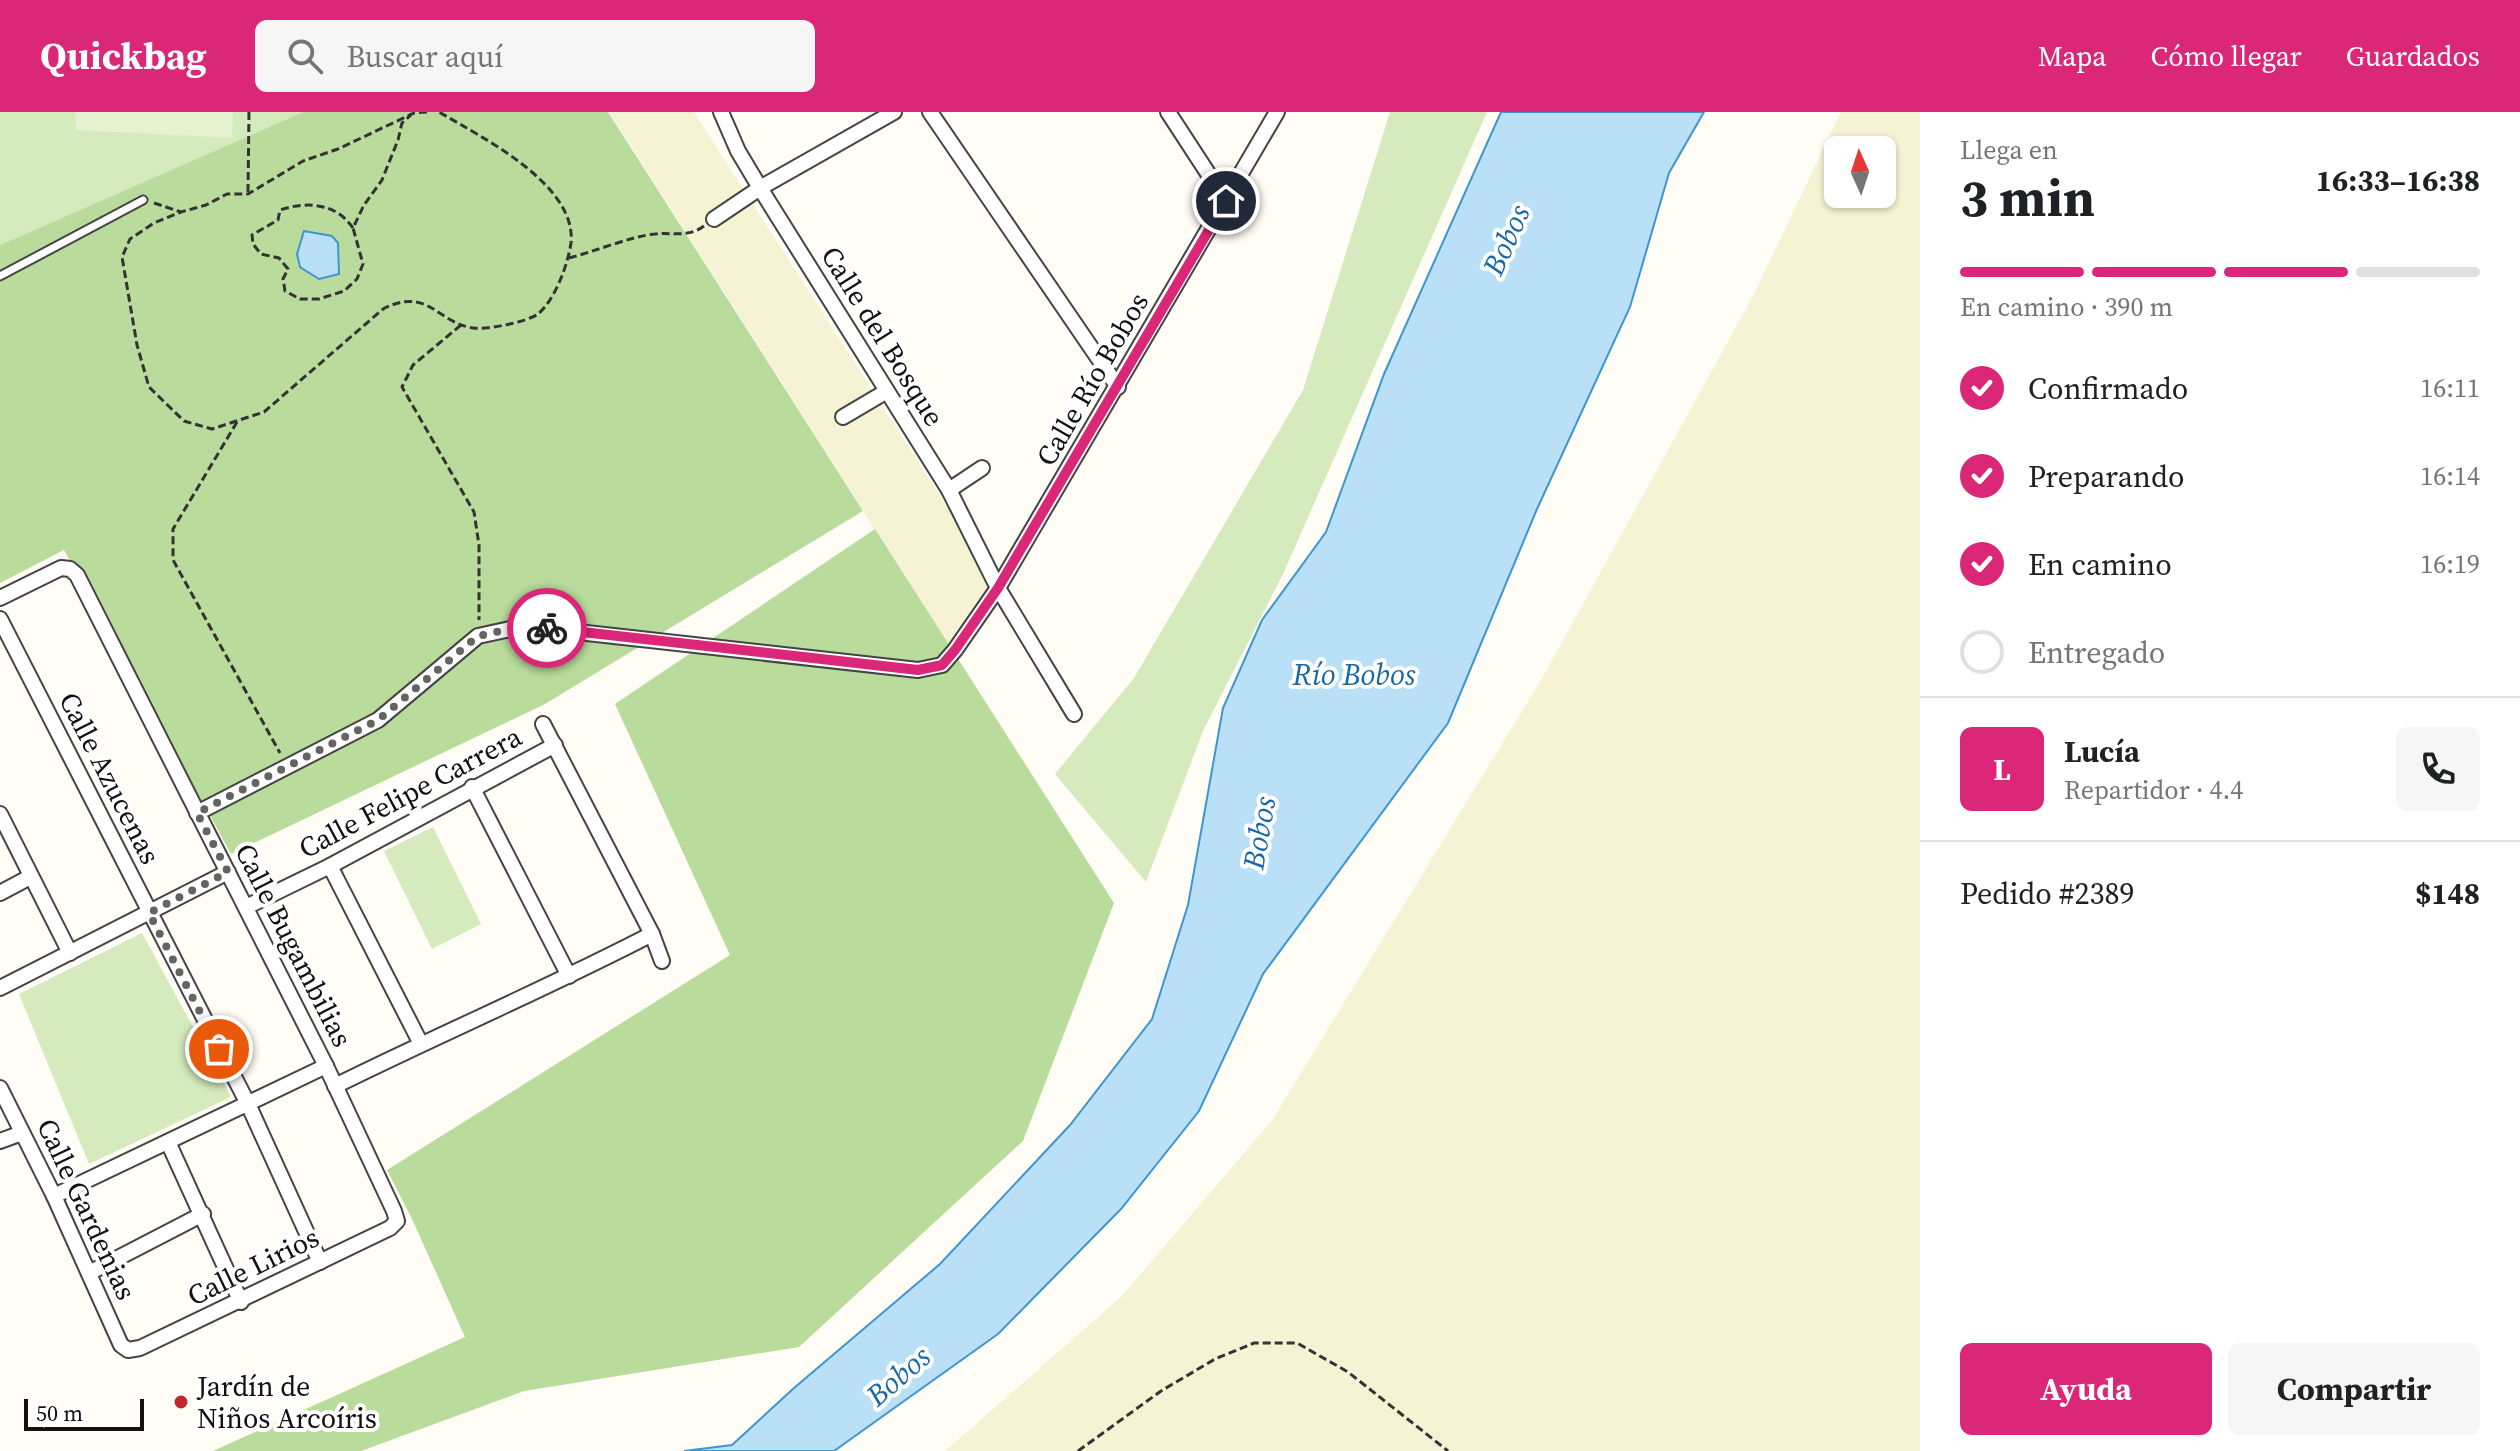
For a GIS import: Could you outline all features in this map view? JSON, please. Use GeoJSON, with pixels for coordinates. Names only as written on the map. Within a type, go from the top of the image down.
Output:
{"type":"FeatureCollection","features":[{"type":"Feature","properties":{"kind":"street","name":"Calle del Bosque"},"geometry":{"type":"LineString","coordinates":[[721,112],[738,151],[760,188],[949,490],[998,588],[1074,714]]}},
{"type":"Feature","properties":{"kind":"street"},"geometry":{"type":"LineString","coordinates":[[714,219],[760,188],[894,112]]}},
{"type":"Feature","properties":{"kind":"street"},"geometry":{"type":"LineString","coordinates":[[930,112],[1118,387]]}},
{"type":"Feature","properties":{"kind":"street"},"geometry":{"type":"LineString","coordinates":[[1168,112],[1226,201]]}},
{"type":"Feature","properties":{"kind":"street","name":"Calle Río Bobos"},"geometry":{"type":"LineString","coordinates":[[478,636],[524,626],[918,670],[942,665],[998,588],[1277,112]]}},
{"type":"Feature","properties":{"kind":"street"},"geometry":{"type":"LineString","coordinates":[[843,417],[887,391]]}},
{"type":"Feature","properties":{"kind":"street"},"geometry":{"type":"LineString","coordinates":[[949,490],[982,468]]}},
{"type":"Feature","properties":{"kind":"street","name":"Calle Bugambilias"},"geometry":{"type":"LineString","coordinates":[[0,598],[61,568],[70,569],[77,575],[326,1066],[397,1221]]}},
{"type":"Feature","properties":{"kind":"street","name":"Calle Azucenas"},"geometry":{"type":"LineString","coordinates":[[0,619],[248,1104],[320,1262]]}},
{"type":"Feature","properties":{"kind":"street"},"geometry":{"type":"LineString","coordinates":[[197,813],[378,720],[478,636]]}},
{"type":"Feature","properties":{"kind":"street"},"geometry":{"type":"LineString","coordinates":[[543,724],[652,934],[662,961]]}},
{"type":"Feature","properties":{"kind":"street","name":"Calle Felipe Carrera"},"geometry":{"type":"LineString","coordinates":[[246,907],[330,866],[555,745]]}},
{"type":"Feature","properties":{"kind":"street"},"geometry":{"type":"LineString","coordinates":[[472,787],[569,976]]}},
{"type":"Feature","properties":{"kind":"street"},"geometry":{"type":"LineString","coordinates":[[0,814],[70,953]]}},
{"type":"Feature","properties":{"kind":"street"},"geometry":{"type":"LineString","coordinates":[[330,866],[421,1044]]}},
{"type":"Feature","properties":{"kind":"street"},"geometry":{"type":"LineString","coordinates":[[0,988],[228,872]]}},
{"type":"Feature","properties":{"kind":"street"},"geometry":{"type":"LineString","coordinates":[[0,893],[30,877]]}},
{"type":"Feature","properties":{"kind":"street"},"geometry":{"type":"LineString","coordinates":[[335,1086],[652,934]]}},
{"type":"Feature","properties":{"kind":"street"},"geometry":{"type":"LineString","coordinates":[[54,1196],[326,1066]]}},
{"type":"Feature","properties":{"kind":"street","name":"Calle Gardenias"},"geometry":{"type":"LineString","coordinates":[[0,1088],[54,1196],[121,1345],[128,1350]]}},
{"type":"Feature","properties":{"kind":"street"},"geometry":{"type":"LineString","coordinates":[[0,1141],[22,1133]]}},
{"type":"Feature","properties":{"kind":"street"},"geometry":{"type":"LineString","coordinates":[[168,1142],[241,1302]]}},
{"type":"Feature","properties":{"kind":"street"},"geometry":{"type":"LineString","coordinates":[[89,1273],[203,1214]]}},
{"type":"Feature","properties":{"kind":"street","name":"Calle Lirios"},"geometry":{"type":"LineString","coordinates":[[128,1350],[140,1348],[241,1302],[390,1228],[397,1221]]}},
{"type":"Feature","properties":{"kind":"lane"},"geometry":{"type":"LineString","coordinates":[[0,276],[143,200]]}},
{"type":"Feature","properties":{"kind":"path"},"geometry":{"type":"LineString","coordinates":[[248,194],[249,112]]}},
{"type":"Feature","properties":{"kind":"path"},"geometry":{"type":"LineString","coordinates":[[427,112],[414,113],[338,149],[303,161],[248,194],[227,194],[206,205],[154,223],[130,239],[122,257],[137,345],[149,387],[184,421],[212,429],[264,412],[383,309],[397,302],[414,301],[432,307],[473,329],[503,326],[537,315],[556,290],[569,258],[572,233],[565,210],[548,189],[499,147],[439,112]]}},
{"type":"Feature","properties":{"kind":"path"},"geometry":{"type":"LineString","coordinates":[[353,228],[340,215],[310,203],[280,210],[278,220],[252,235],[253,244],[261,254],[279,258],[288,269],[283,279],[285,291],[300,299],[319,299],[344,291],[357,279],[363,264],[353,228],[386,172],[402,123],[414,113]]}},
{"type":"Feature","properties":{"kind":"path"},"geometry":{"type":"LineString","coordinates":[[143,200],[181,212]]}},
{"type":"Feature","properties":{"kind":"path"},"geometry":{"type":"LineString","coordinates":[[569,258],[654,234],[679,235],[698,231],[714,219]]}},
{"type":"Feature","properties":{"kind":"path"},"geometry":{"type":"LineString","coordinates":[[462,324],[413,365],[402,387],[474,512],[479,545],[478,636]]}},
{"type":"Feature","properties":{"kind":"path"},"geometry":{"type":"LineString","coordinates":[[239,420],[173,529],[173,560],[287,767]]}},
{"type":"Feature","properties":{"kind":"path"},"geometry":{"type":"LineString","coordinates":[[1078,1451],[1161,1391],[1215,1359],[1254,1343],[1297,1343],[1348,1372],[1448,1451]]}},
{"type":"Feature","properties":{"kind":"shaded area"},"geometry":{"type":"Polygon","coordinates":[[[609,112],[694,112],[974,549],[994,582],[950,652],[849,488],[609,112]]]}},
{"type":"Feature","properties":{"kind":"shaded area"},"geometry":{"type":"Polygon","coordinates":[[[1841,112],[1920,112],[1920,1451],[945,1451],[1121,1297],[1273,1119],[1541,680],[1752,298],[1824,148],[1824,208],[1896,208],[1896,136],[1830,136],[1841,112]]]}},
{"type":"Feature","properties":{"kind":"green space"},"geometry":{"type":"Polygon","coordinates":[[[0,112],[303,112],[0,245],[0,112]]]}},
{"type":"Feature","properties":{"kind":"green space"},"geometry":{"type":"Polygon","coordinates":[[[75,112],[233,112],[232,138],[76,130],[75,112]]]}},
{"type":"Feature","properties":{"kind":"green space"},"geometry":{"type":"Polygon","coordinates":[[[303,112],[608,112],[863,511],[545,704],[231,854],[64,550],[0,583],[0,245],[303,112]]]}},
{"type":"Feature","properties":{"kind":"green space"},"geometry":{"type":"Polygon","coordinates":[[[1390,112],[1487,112],[1283,574],[1203,731],[1146,882],[1055,774],[1134,678],[1303,390],[1390,112]]]}},
{"type":"Feature","properties":{"kind":"green space"},"geometry":{"type":"Polygon","coordinates":[[[875,529],[1114,903],[1023,1141],[799,1347],[524,1391],[361,1451],[213,1451],[465,1337],[387,1170],[730,955],[615,704],[875,529]]]}},
{"type":"Feature","properties":{"kind":"green space"},"geometry":{"type":"Polygon","coordinates":[[[433,827],[481,924],[432,949],[384,851],[433,827]]]}},
{"type":"Feature","properties":{"kind":"green space"},"geometry":{"type":"Polygon","coordinates":[[[142,933],[231,1097],[89,1164],[19,994],[142,933]]]}},
{"type":"Feature","properties":{"kind":"water","name":"Río Bobos"},"geometry":{"type":"Polygon","coordinates":[[[1501,112],[1704,112],[1669,173],[1630,307],[1537,509],[1448,723],[1263,974],[1199,1111],[1121,1209],[998,1334],[834,1451],[684,1451],[732,1445],[940,1264],[1070,1125],[1152,1019],[1188,905],[1223,708],[1262,620],[1326,532],[1384,374],[1501,112]]]}},
{"type":"Feature","properties":{"kind":"water"},"geometry":{"type":"Polygon","coordinates":[[[304,231],[332,236],[338,243],[339,274],[319,279],[300,267],[297,254],[304,231]]]}},
{"type":"Feature","properties":{"kind":"way so far"},"geometry":{"type":"LineString","coordinates":[[219,1049],[149,913],[228,872],[197,813],[378,720],[478,636],[524,626],[547,628]]}},
{"type":"Feature","properties":{"kind":"place","name":"Jardín de Niños Arcoíris"},"geometry":{"type":"Point","coordinates":[181,1402]}},
{"type":"Feature","properties":{"kind":"route"},"geometry":{"type":"LineString","coordinates":[[547,628],[918,670],[942,665],[998,588],[1226,201]]}},
{"type":"Feature","properties":{"kind":"water label","name":"Bobos"},"geometry":{"type":"Point","coordinates":[1506,240]}},
{"type":"Feature","properties":{"kind":"water label","name":"Bobos"},"geometry":{"type":"Point","coordinates":[1259,833]}},
{"type":"Feature","properties":{"kind":"water label","name":"Bobos"},"geometry":{"type":"Point","coordinates":[898,1376]}}]}
